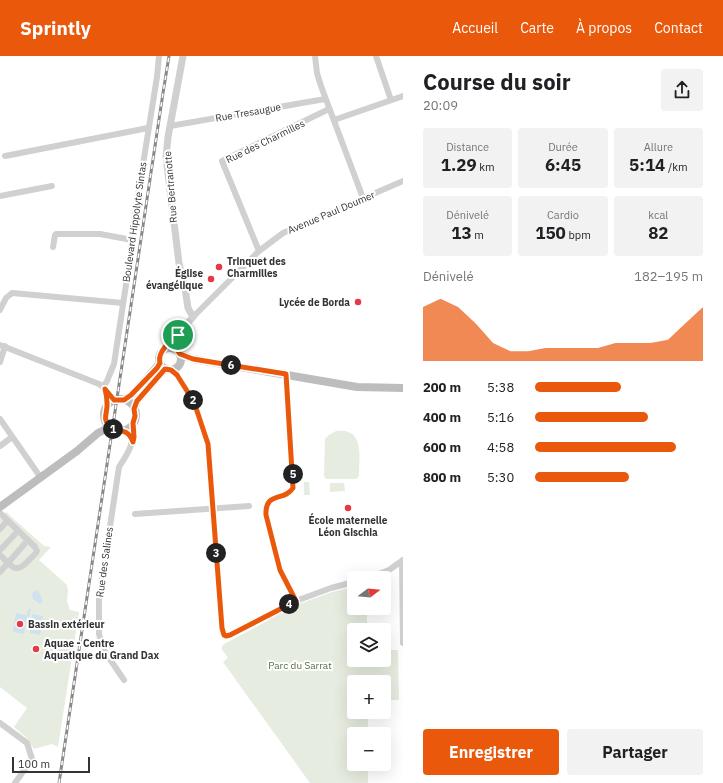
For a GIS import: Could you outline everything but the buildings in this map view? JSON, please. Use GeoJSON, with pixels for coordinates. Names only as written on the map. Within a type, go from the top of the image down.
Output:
{"type":"FeatureCollection","features":[{"type":"Feature","properties":{"kind":"main road"},"geometry":{"type":"LineString","coordinates":[[172,368],[160,356],[164,350],[172,347],[193,359],[357,387],[403,388]]}},
{"type":"Feature","properties":{"kind":"main road"},"geometry":{"type":"LineString","coordinates":[[134,409],[137,401],[182,358],[178,351]]}},
{"type":"Feature","properties":{"kind":"main road"},"geometry":{"type":"LineString","coordinates":[[98,433],[111,402],[124,400],[172,368],[193,359]]}},
{"type":"Feature","properties":{"kind":"main road"},"geometry":{"type":"LineString","coordinates":[[105,419],[110,427],[117,430],[128,429],[133,423],[135,416],[134,409],[130,403],[124,400]]}},
{"type":"Feature","properties":{"kind":"main road"},"geometry":{"type":"LineString","coordinates":[[0,506],[41,478],[98,433],[110,427]]}},
{"type":"Feature","properties":{"kind":"street","name":"Boulevard Hippolyte Sintas"},"geometry":{"type":"LineString","coordinates":[[104,388],[114,364],[159,56]]}},
{"type":"Feature","properties":{"kind":"street","name":"Rue Bertranotte"},"geometry":{"type":"LineString","coordinates":[[183,56],[170,126],[166,157],[179,263],[188,308],[193,317]]}},
{"type":"Feature","properties":{"kind":"street"},"geometry":{"type":"LineString","coordinates":[[315,56],[317,73],[329,109],[364,198]]}},
{"type":"Feature","properties":{"kind":"street"},"geometry":{"type":"LineString","coordinates":[[376,56],[391,100]]}},
{"type":"Feature","properties":{"kind":"street"},"geometry":{"type":"LineString","coordinates":[[334,120],[403,96]]}},
{"type":"Feature","properties":{"kind":"street","name":"Rue Tresaugue"},"geometry":{"type":"LineString","coordinates":[[170,126],[326,99]]}},
{"type":"Feature","properties":{"kind":"street","name":"Rue des Charmilles"},"geometry":{"type":"LineString","coordinates":[[259,251],[222,161],[329,109]]}},
{"type":"Feature","properties":{"kind":"street"},"geometry":{"type":"LineString","coordinates":[[5,156],[148,128]]}},
{"type":"Feature","properties":{"kind":"street","name":"Avenue Paul Doumer"},"geometry":{"type":"LineString","coordinates":[[164,350],[171,340],[178,335],[193,317],[259,251],[283,233],[403,181]]}},
{"type":"Feature","properties":{"kind":"street"},"geometry":{"type":"LineString","coordinates":[[0,196],[52,186]]}},
{"type":"Feature","properties":{"kind":"street"},"geometry":{"type":"LineString","coordinates":[[53,247],[56,234],[100,234],[132,240]]}},
{"type":"Feature","properties":{"kind":"street"},"geometry":{"type":"LineString","coordinates":[[0,310],[6,298],[12,293],[123,303]]}},
{"type":"Feature","properties":{"kind":"street"},"geometry":{"type":"LineString","coordinates":[[178,335],[178,351]]}},
{"type":"Feature","properties":{"kind":"street"},"geometry":{"type":"LineString","coordinates":[[0,362],[2,345],[94,382],[104,388],[111,402]]}},
{"type":"Feature","properties":{"kind":"street"},"geometry":{"type":"LineString","coordinates":[[172,368],[194,402],[208,444],[214,508],[221,620],[224,635],[230,635],[296,601],[330,588],[347,584]]}},
{"type":"Feature","properties":{"kind":"street"},"geometry":{"type":"LineString","coordinates":[[286,374],[293,488],[288,494],[270,500],[266,508],[266,515],[280,570],[296,601]]}},
{"type":"Feature","properties":{"kind":"street"},"geometry":{"type":"LineString","coordinates":[[0,419],[41,478]]}},
{"type":"Feature","properties":{"kind":"street","name":"Rue des Salines"},"geometry":{"type":"LineString","coordinates":[[124,680],[103,649],[99,634],[99,599],[119,467],[133,442],[133,423]]}},
{"type":"Feature","properties":{"kind":"street"},"geometry":{"type":"LineString","coordinates":[[124,430],[133,442]]}},
{"type":"Feature","properties":{"kind":"street"},"geometry":{"type":"LineString","coordinates":[[0,446],[12,437]]}},
{"type":"Feature","properties":{"kind":"street"},"geometry":{"type":"LineString","coordinates":[[136,514],[248,506]]}},
{"type":"Feature","properties":{"kind":"street"},"geometry":{"type":"LineString","coordinates":[[0,514],[28,540],[37,551],[23,567],[19,569],[14,568],[0,555]]}},
{"type":"Feature","properties":{"kind":"street"},"geometry":{"type":"LineString","coordinates":[[0,529],[7,521]]}},
{"type":"Feature","properties":{"kind":"street"},"geometry":{"type":"LineString","coordinates":[[0,550],[18,531]]}},
{"type":"Feature","properties":{"kind":"street"},"geometry":{"type":"LineString","coordinates":[[0,572],[28,540]]}},
{"type":"Feature","properties":{"kind":"street"},"geometry":{"type":"LineString","coordinates":[[386,571],[402,561]]}},
{"type":"Feature","properties":{"kind":"street"},"geometry":{"type":"LineString","coordinates":[[402,561],[403,643]]}},
{"type":"Feature","properties":{"kind":"street"},"geometry":{"type":"LineString","coordinates":[[0,723],[27,743],[32,759],[15,783]]}},
{"type":"Feature","properties":{"kind":"green space"},"geometry":{"type":"Polygon","coordinates":[[[336,431],[345,431],[352,434],[356,438],[359,452],[359,476],[356,479],[326,479],[324,476],[325,439],[336,431]]]}},
{"type":"Feature","properties":{"kind":"green space"},"geometry":{"type":"Polygon","coordinates":[[[304,482],[309,482],[310,495],[304,495],[304,482]]]}},
{"type":"Feature","properties":{"kind":"green space"},"geometry":{"type":"Polygon","coordinates":[[[330,483],[344,483],[345,491],[330,492],[330,483]]]}},
{"type":"Feature","properties":{"kind":"green space","name":"Aquae - Centre Aquatique du Grand Dax"},"geometry":{"type":"Polygon","coordinates":[[[6,512],[44,546],[51,547],[39,560],[67,585],[67,601],[70,610],[79,612],[58,747],[52,744],[34,749],[27,738],[14,727],[27,708],[0,687],[0,518],[6,512]]]}},
{"type":"Feature","properties":{"kind":"green space","name":"Parc du Sarrat"},"geometry":{"type":"Polygon","coordinates":[[[347,589],[347,615],[367,615],[367,623],[347,623],[347,667],[391,667],[391,650],[398,650],[399,700],[391,700],[391,675],[347,675],[347,719],[368,719],[368,727],[347,727],[347,771],[368,771],[368,783],[310,783],[223,662],[228,658],[221,648],[224,644],[299,604],[332,592],[347,589]]]}},
{"type":"Feature","properties":{"kind":"water"},"geometry":{"type":"Polygon","coordinates":[[[38,590],[43,602],[40,604],[33,599],[32,595],[33,592],[38,590]]]}},
{"type":"Feature","properties":{"kind":"water","name":"Bassin extérieur"},"geometry":{"type":"Polygon","coordinates":[[[28,609],[31,609],[31,611],[29,617],[27,617],[24,634],[13,632],[16,613],[27,615],[28,609]]]}},
{"type":"Feature","properties":{"kind":"water"},"geometry":{"type":"Polygon","coordinates":[[[32,614],[43,616],[40,635],[30,633],[32,614]]]}},
{"type":"Feature","properties":{"kind":"railway"},"geometry":{"type":"LineString","coordinates":[[59,783],[169,56]]}},
{"type":"Feature","properties":{"kind":"place","name":"Trinquet des Charmilles"},"geometry":{"type":"Point","coordinates":[219,267]}},
{"type":"Feature","properties":{"kind":"place","name":"Église évangélique"},"geometry":{"type":"Point","coordinates":[211,279]}},
{"type":"Feature","properties":{"kind":"place","name":"Lycée de Borda"},"geometry":{"type":"Point","coordinates":[358,302]}},
{"type":"Feature","properties":{"kind":"place","name":"École maternelle Léon Gischia"},"geometry":{"type":"Point","coordinates":[348,508]}},
{"type":"Feature","properties":{"kind":"place","name":"Bassin extérieur"},"geometry":{"type":"Point","coordinates":[20,624]}},
{"type":"Feature","properties":{"kind":"place","name":"Aquae - Centre Aquatique du Grand Dax"},"geometry":{"type":"Point","coordinates":[36,649]}},
{"type":"Feature","properties":{"kind":"route"},"geometry":{"type":"LineString","coordinates":[[178,335],[176,348],[180,354],[193,359],[286,374],[294,483],[291,492],[270,500],[266,508],[266,515],[280,570],[296,601],[279,611],[226,636],[224,635],[222,628],[208,444],[194,402],[177,375],[171,370],[165,369],[137,401],[134,409],[135,420],[133,423],[133,442],[124,430],[111,428],[105,419],[107,404],[105,389],[114,400],[124,400],[134,393],[157,368],[160,363],[159,360],[161,352],[171,340],[178,335]]}}]}
